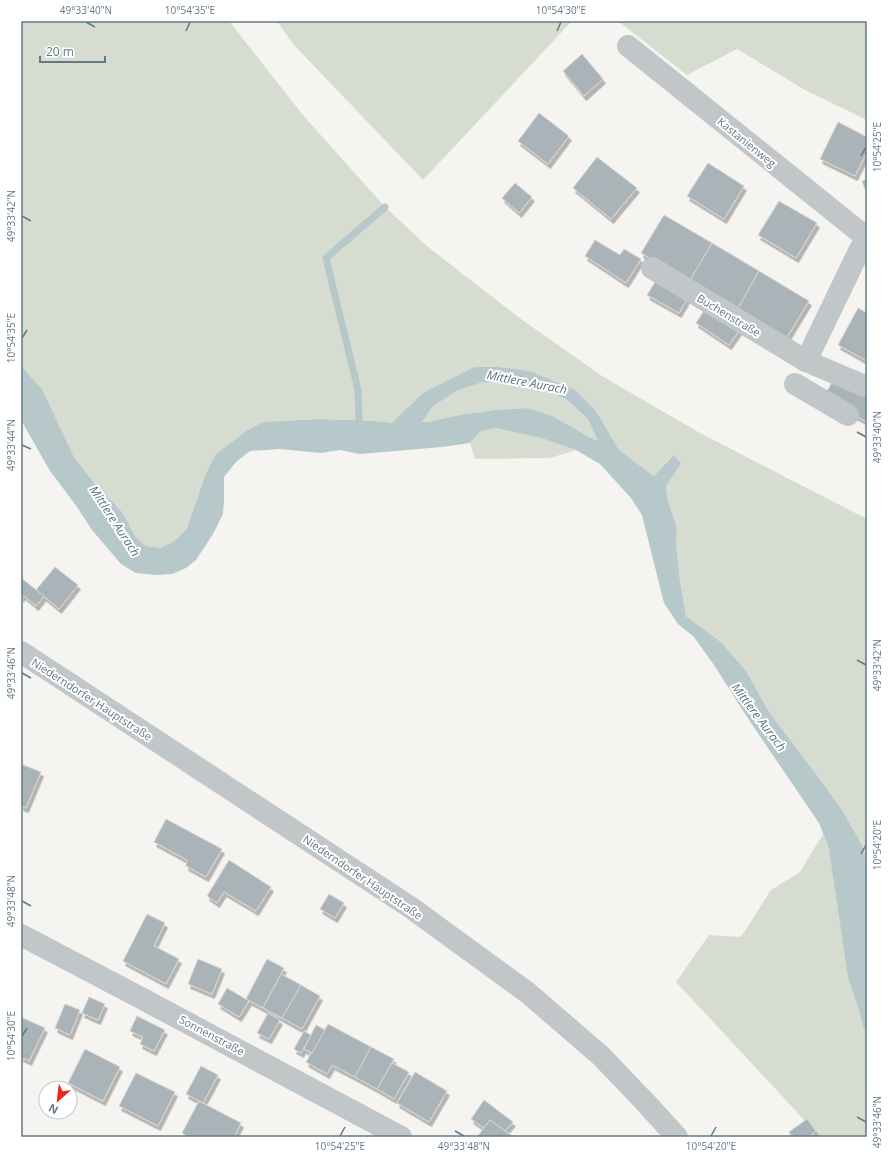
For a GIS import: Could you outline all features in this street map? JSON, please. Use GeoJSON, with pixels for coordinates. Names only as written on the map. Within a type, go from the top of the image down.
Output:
{"type":"FeatureCollection","features":[{"type":"Feature","properties":{"kind":"street","name":"Kastanienweg"},"geometry":{"type":"LineString","coordinates":[[628,46],[867,238]]}},
{"type":"Feature","properties":{"kind":"street"},"geometry":{"type":"LineString","coordinates":[[806,361],[860,250],[867,245]]}},
{"type":"Feature","properties":{"kind":"street","name":"Buchenstraße"},"geometry":{"type":"LineString","coordinates":[[652,268],[806,361],[867,387]]}},
{"type":"Feature","properties":{"kind":"street"},"geometry":{"type":"LineString","coordinates":[[795,384],[848,415]]}},
{"type":"Feature","properties":{"kind":"street","name":"Niederndorfer Hauptstraße"},"geometry":{"type":"LineString","coordinates":[[21,652],[410,907],[522,988],[601,1056],[646,1102],[676,1137]]}},
{"type":"Feature","properties":{"kind":"street","name":"Sonnenstraße"},"geometry":{"type":"LineString","coordinates":[[21,935],[146,1000],[401,1137]]}},
{"type":"Feature","properties":{"kind":"shaded area"},"geometry":{"type":"Polygon","coordinates":[[[21,21],[229,21],[302,114],[385,207],[427,246],[473,282],[521,319],[602,376],[700,433],[867,519],[867,863],[862,845],[844,813],[769,712],[746,671],[722,643],[686,616],[676,543],[677,528],[668,501],[666,486],[672,455],[654,476],[619,450],[596,411],[529,371],[500,367],[474,367],[424,392],[393,423],[320,419],[279,421],[246,431],[216,454],[206,473],[187,528],[176,540],[160,548],[146,546],[135,536],[122,512],[95,484],[74,457],[42,389],[21,366],[21,21]]]}},
{"type":"Feature","properties":{"kind":"shaded area"},"geometry":{"type":"Polygon","coordinates":[[[277,21],[572,21],[423,180],[293,44],[277,21]]]}},
{"type":"Feature","properties":{"kind":"shaded area"},"geometry":{"type":"Polygon","coordinates":[[[618,21],[867,21],[867,120],[805,90],[737,49],[687,75],[618,21]]]}},
{"type":"Feature","properties":{"kind":"shaded area"},"geometry":{"type":"Polygon","coordinates":[[[483,382],[510,383],[543,388],[567,400],[588,419],[598,441],[526,408],[495,410],[422,422],[431,407],[456,391],[483,382]]]}},
{"type":"Feature","properties":{"kind":"shaded area"},"geometry":{"type":"Polygon","coordinates":[[[495,428],[541,438],[576,450],[550,458],[475,459],[470,443],[481,431],[495,428]]]}},
{"type":"Feature","properties":{"kind":"shaded area"},"geometry":{"type":"Polygon","coordinates":[[[823,834],[829,849],[858,1007],[863,1027],[867,1033],[867,1137],[820,1137],[676,982],[709,935],[741,937],[771,890],[800,872],[823,834]]]}},
{"type":"Feature","properties":{"kind":"water","name":"Mittlere Aurach"},"geometry":{"type":"Polygon","coordinates":[[[21,366],[42,389],[74,457],[95,484],[122,512],[135,536],[146,546],[160,548],[176,540],[187,528],[206,473],[216,454],[246,431],[263,422],[320,419],[393,423],[424,392],[474,367],[500,367],[529,371],[575,390],[596,411],[619,450],[654,476],[673,455],[681,463],[666,486],[668,501],[677,528],[676,543],[686,616],[722,643],[746,671],[769,712],[828,790],[844,813],[862,845],[867,863],[867,1033],[863,1027],[848,977],[829,849],[819,823],[749,720],[714,665],[694,637],[678,624],[664,603],[642,515],[631,498],[600,464],[576,450],[541,438],[495,428],[481,431],[470,443],[442,447],[360,454],[340,450],[321,453],[280,449],[250,451],[236,462],[224,477],[223,514],[213,534],[196,560],[186,568],[172,574],[156,575],[136,573],[121,564],[92,530],[75,504],[50,471],[21,420],[21,366]],[[483,382],[456,391],[432,407],[422,422],[495,410],[526,408],[552,416],[598,441],[588,419],[567,400],[543,388],[510,383],[483,382]]]}},
{"type":"Feature","properties":{"kind":"building"},"geometry":{"type":"Polygon","coordinates":[[[582,54],[603,79],[584,96],[563,71],[582,54]]]}},
{"type":"Feature","properties":{"kind":"building"},"geometry":{"type":"Polygon","coordinates":[[[539,113],[569,136],[548,164],[518,141],[539,113]]]}},
{"type":"Feature","properties":{"kind":"building"},"geometry":{"type":"Polygon","coordinates":[[[838,122],[867,137],[867,152],[855,176],[820,159],[838,122]]]}},
{"type":"Feature","properties":{"kind":"building"},"geometry":{"type":"Polygon","coordinates":[[[597,157],[637,188],[611,219],[573,188],[597,157]]]}},
{"type":"Feature","properties":{"kind":"building"},"geometry":{"type":"Polygon","coordinates":[[[708,163],[744,186],[724,219],[687,196],[708,163]]]}},
{"type":"Feature","properties":{"kind":"building"},"geometry":{"type":"Polygon","coordinates":[[[867,179],[867,194],[862,181],[867,179]]]}},
{"type":"Feature","properties":{"kind":"building"},"geometry":{"type":"Polygon","coordinates":[[[515,183],[532,197],[519,213],[502,198],[515,183]]]}},
{"type":"Feature","properties":{"kind":"building"},"geometry":{"type":"Polygon","coordinates":[[[779,201],[817,223],[796,258],[758,235],[779,201]]]}},
{"type":"Feature","properties":{"kind":"building"},"geometry":{"type":"Polygon","coordinates":[[[664,215],[712,243],[689,282],[641,253],[664,215]]]}},
{"type":"Feature","properties":{"kind":"building"},"geometry":{"type":"Polygon","coordinates":[[[595,240],[620,255],[624,249],[641,259],[626,283],[585,256],[595,240]]]}},
{"type":"Feature","properties":{"kind":"building"},"geometry":{"type":"Polygon","coordinates":[[[712,243],[759,271],[737,310],[689,282],[712,243]]]}},
{"type":"Feature","properties":{"kind":"building"},"geometry":{"type":"Polygon","coordinates":[[[759,271],[809,301],[786,339],[737,310],[759,271]]]}},
{"type":"Feature","properties":{"kind":"building"},"geometry":{"type":"Polygon","coordinates":[[[657,279],[688,297],[679,313],[647,295],[657,279]]]}},
{"type":"Feature","properties":{"kind":"building"},"geometry":{"type":"Polygon","coordinates":[[[707,306],[740,329],[729,345],[696,323],[707,306]]]}},
{"type":"Feature","properties":{"kind":"building"},"geometry":{"type":"Polygon","coordinates":[[[858,308],[867,313],[867,361],[838,345],[858,308]]]}},
{"type":"Feature","properties":{"kind":"building"},"geometry":{"type":"Polygon","coordinates":[[[834,379],[867,397],[867,422],[823,398],[834,379]]]}},
{"type":"Feature","properties":{"kind":"building"},"geometry":{"type":"Polygon","coordinates":[[[55,567],[78,585],[59,609],[36,590],[55,567]]]}},
{"type":"Feature","properties":{"kind":"building"},"geometry":{"type":"Polygon","coordinates":[[[21,578],[44,596],[36,606],[23,595],[21,598],[21,578]]]}},
{"type":"Feature","properties":{"kind":"building"},"geometry":{"type":"Polygon","coordinates":[[[21,764],[41,772],[26,808],[21,806],[21,764]]]}},
{"type":"Feature","properties":{"kind":"building"},"geometry":{"type":"Polygon","coordinates":[[[166,819],[222,849],[206,877],[186,866],[187,860],[154,842],[166,819]]]}},
{"type":"Feature","properties":{"kind":"building"},"geometry":{"type":"Polygon","coordinates":[[[229,860],[271,887],[256,911],[224,892],[217,903],[207,896],[229,860]]]}},
{"type":"Feature","properties":{"kind":"building"},"geometry":{"type":"Polygon","coordinates":[[[329,894],[344,903],[335,918],[320,909],[329,894]]]}},
{"type":"Feature","properties":{"kind":"building"},"geometry":{"type":"Polygon","coordinates":[[[147,914],[165,923],[154,946],[179,959],[166,984],[123,961],[147,914]]]}},
{"type":"Feature","properties":{"kind":"building"},"geometry":{"type":"Polygon","coordinates":[[[198,959],[222,969],[212,994],[188,984],[198,959]]]}},
{"type":"Feature","properties":{"kind":"building"},"geometry":{"type":"Polygon","coordinates":[[[267,959],[284,968],[263,1008],[246,999],[267,959]]]}},
{"type":"Feature","properties":{"kind":"building"},"geometry":{"type":"Polygon","coordinates":[[[281,974],[301,985],[282,1018],[263,1008],[281,974]]]}},
{"type":"Feature","properties":{"kind":"building"},"geometry":{"type":"Polygon","coordinates":[[[301,985],[320,996],[302,1029],[282,1018],[301,985]]]}},
{"type":"Feature","properties":{"kind":"building"},"geometry":{"type":"Polygon","coordinates":[[[227,988],[249,1001],[239,1017],[218,1004],[227,988]]]}},
{"type":"Feature","properties":{"kind":"building"},"geometry":{"type":"Polygon","coordinates":[[[89,997],[105,1004],[98,1020],[82,1013],[89,997]]]}},
{"type":"Feature","properties":{"kind":"building"},"geometry":{"type":"Polygon","coordinates":[[[65,1004],[80,1010],[70,1035],[55,1028],[65,1004]]]}},
{"type":"Feature","properties":{"kind":"building"},"geometry":{"type":"Polygon","coordinates":[[[268,1013],[280,1020],[269,1039],[257,1033],[268,1013]]]}},
{"type":"Feature","properties":{"kind":"building"},"geometry":{"type":"Polygon","coordinates":[[[137,1016],[165,1030],[154,1051],[140,1044],[143,1037],[130,1031],[137,1016]]]}},
{"type":"Feature","properties":{"kind":"building"},"geometry":{"type":"Polygon","coordinates":[[[21,1017],[45,1028],[29,1061],[21,1057],[21,1017]]]}},
{"type":"Feature","properties":{"kind":"building"},"geometry":{"type":"Polygon","coordinates":[[[328,1024],[371,1047],[355,1077],[332,1065],[327,1074],[306,1062],[328,1024]]]}},
{"type":"Feature","properties":{"kind":"building"},"geometry":{"type":"Polygon","coordinates":[[[316,1025],[325,1030],[312,1053],[304,1049],[316,1025]]]}},
{"type":"Feature","properties":{"kind":"building"},"geometry":{"type":"Polygon","coordinates":[[[304,1031],[311,1035],[301,1053],[294,1049],[304,1031]]]}},
{"type":"Feature","properties":{"kind":"building"},"geometry":{"type":"Polygon","coordinates":[[[371,1047],[394,1059],[377,1089],[355,1077],[371,1047]]]}},
{"type":"Feature","properties":{"kind":"building"},"geometry":{"type":"Polygon","coordinates":[[[85,1049],[120,1067],[103,1101],[78,1088],[78,1080],[70,1080],[85,1049]]]}},
{"type":"Feature","properties":{"kind":"building"},"geometry":{"type":"Polygon","coordinates":[[[392,1063],[409,1072],[394,1099],[377,1089],[392,1063]]]}},
{"type":"Feature","properties":{"kind":"building"},"geometry":{"type":"Polygon","coordinates":[[[201,1066],[218,1075],[203,1103],[186,1094],[201,1066]]]}},
{"type":"Feature","properties":{"kind":"building"},"geometry":{"type":"Polygon","coordinates":[[[415,1072],[447,1091],[429,1122],[397,1103],[415,1072]]]}},
{"type":"Feature","properties":{"kind":"building"},"geometry":{"type":"Polygon","coordinates":[[[136,1073],[175,1092],[158,1126],[119,1106],[136,1073]]]}},
{"type":"Feature","properties":{"kind":"building"},"geometry":{"type":"Polygon","coordinates":[[[484,1100],[513,1122],[505,1131],[490,1120],[484,1128],[471,1119],[484,1100]]]}},
{"type":"Feature","properties":{"kind":"building"},"geometry":{"type":"Polygon","coordinates":[[[199,1101],[241,1123],[234,1137],[189,1137],[182,1133],[199,1101]]]}},
{"type":"Feature","properties":{"kind":"building"},"geometry":{"type":"Polygon","coordinates":[[[807,1119],[816,1131],[808,1137],[792,1137],[789,1132],[807,1119]]]}},
{"type":"Feature","properties":{"kind":"building"},"geometry":{"type":"Polygon","coordinates":[[[490,1120],[505,1131],[514,1137],[477,1137],[490,1120]]]}},
{"type":"Feature","properties":{"kind":"waterway"},"geometry":{"type":"LineString","coordinates":[[359,420],[358,390],[326,258],[385,207]]}}]}
